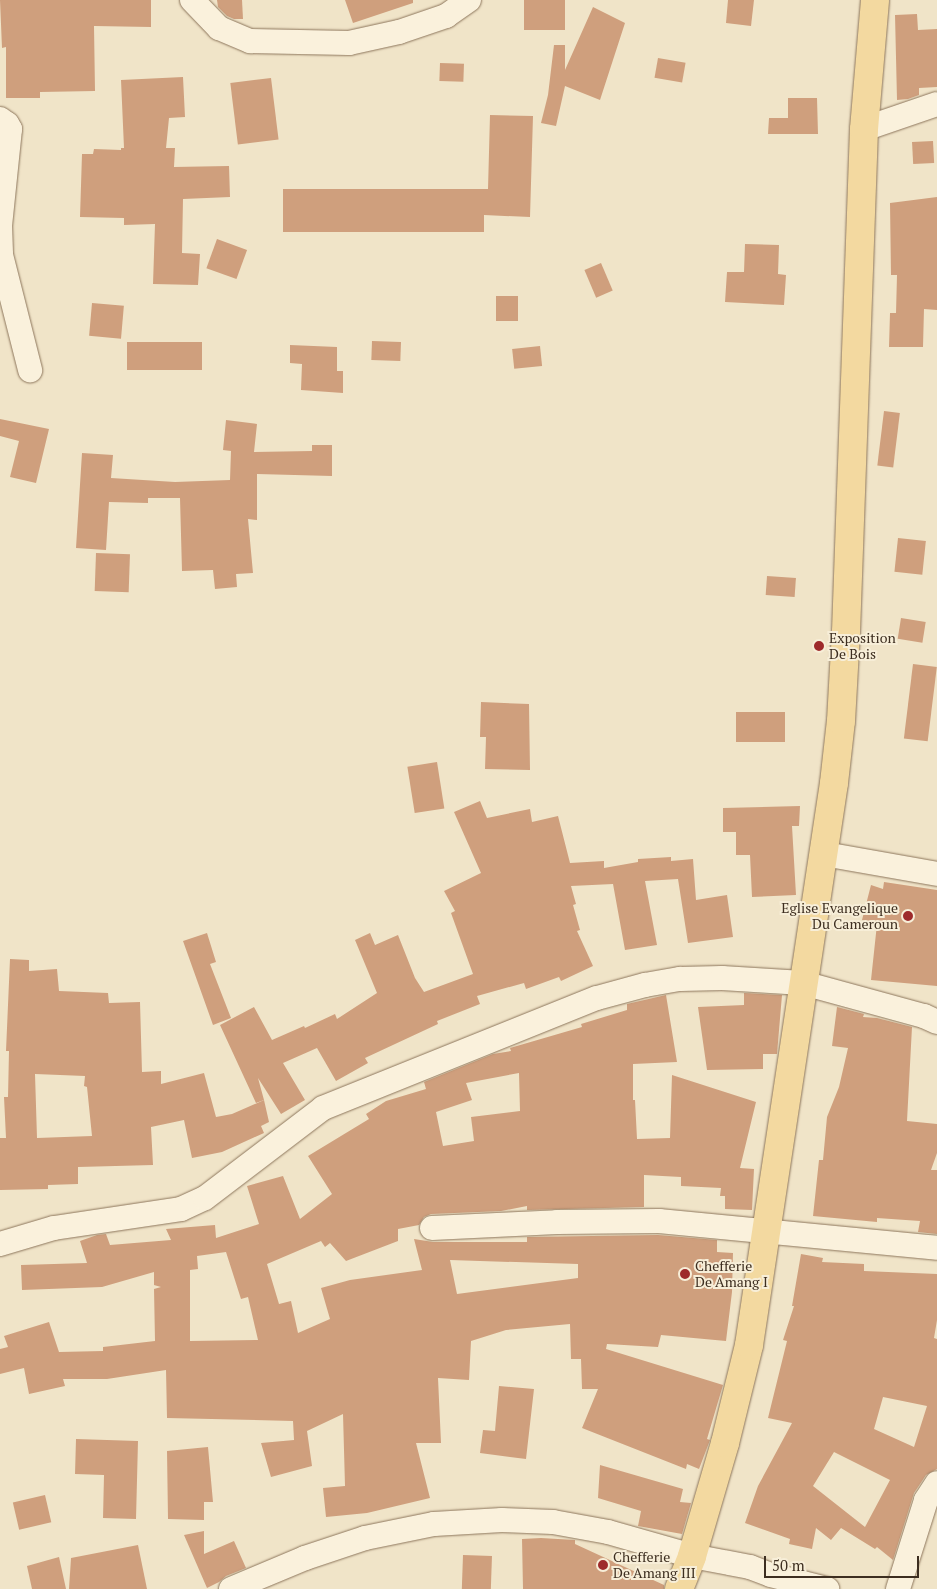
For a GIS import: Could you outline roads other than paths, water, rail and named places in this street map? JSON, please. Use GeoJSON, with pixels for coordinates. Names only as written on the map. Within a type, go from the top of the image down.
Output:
{"type":"FeatureCollection","features":[{"type":"Feature","properties":{"kind":"main road"},"geometry":{"type":"LineString","coordinates":[[679,1589],[692,1556],[725,1443],[749,1344],[824,854],[841,721],[846,632],[864,130],[875,0]]}},
{"type":"Feature","properties":{"kind":"street"},"geometry":{"type":"LineString","coordinates":[[192,0],[219,28],[250,41],[348,43],[408,29],[446,16],[469,0]]}},
{"type":"Feature","properties":{"kind":"street"},"geometry":{"type":"LineString","coordinates":[[864,130],[937,104]]}},
{"type":"Feature","properties":{"kind":"street"},"geometry":{"type":"LineString","coordinates":[[0,120],[7,124],[10,130],[0,224],[2,255],[30,370]]}},
{"type":"Feature","properties":{"kind":"street"},"geometry":{"type":"LineString","coordinates":[[824,854],[937,874]]}},
{"type":"Feature","properties":{"kind":"street"},"geometry":{"type":"LineString","coordinates":[[0,1244],[54,1228],[181,1209],[205,1198],[323,1108],[597,998],[645,985],[680,979],[722,978],[803,982],[924,1016],[937,1022]]}},
{"type":"Feature","properties":{"kind":"street"},"geometry":{"type":"LineString","coordinates":[[432,1228],[557,1222],[659,1221],[937,1248]]}},
{"type":"Feature","properties":{"kind":"street"},"geometry":{"type":"LineString","coordinates":[[898,1589],[926,1500],[937,1483]]}},
{"type":"Feature","properties":{"kind":"street"},"geometry":{"type":"LineString","coordinates":[[231,1589],[305,1558],[365,1538],[434,1524],[502,1520],[553,1522],[608,1532],[692,1556],[750,1567],[778,1582],[827,1589]]}},
{"type":"Feature","properties":{"kind":"place","name":"Exposition De Bois"},"geometry":{"type":"Point","coordinates":[819,646]}},
{"type":"Feature","properties":{"kind":"place","name":"Eglise Evangelique Du Cameroun"},"geometry":{"type":"Point","coordinates":[908,916]}},
{"type":"Feature","properties":{"kind":"place","name":"Chefferie De Amang I"},"geometry":{"type":"Point","coordinates":[685,1274]}},
{"type":"Feature","properties":{"kind":"place","name":"Chefferie De Amang III"},"geometry":{"type":"Point","coordinates":[603,1565]}}]}
